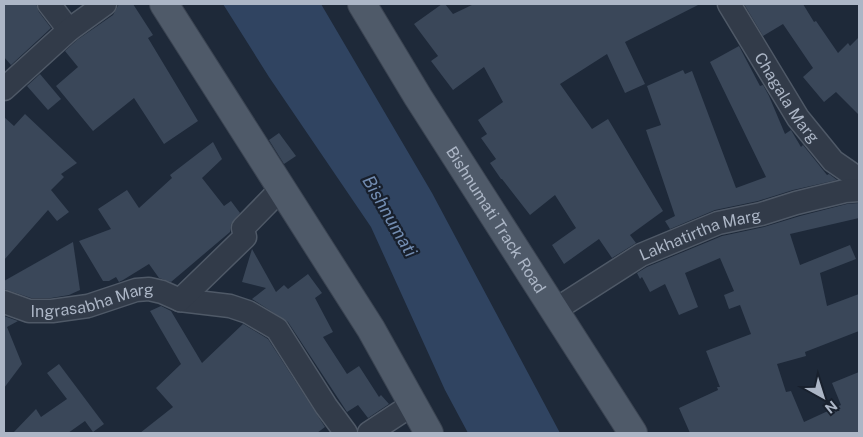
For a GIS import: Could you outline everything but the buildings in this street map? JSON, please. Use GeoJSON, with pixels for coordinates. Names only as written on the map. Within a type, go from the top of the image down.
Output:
{"type":"FeatureCollection","features":[{"type":"Feature","properties":{"kind":"main road"},"geometry":{"type":"LineString","coordinates":[[164,4],[371,329],[429,433]]}},
{"type":"Feature","properties":{"kind":"main road","name":"Bishnumati Track Road"},"geometry":{"type":"LineString","coordinates":[[362,4],[418,97],[633,433]]}},
{"type":"Feature","properties":{"kind":"street"},"geometry":{"type":"LineString","coordinates":[[48,4],[69,30]]}},
{"type":"Feature","properties":{"kind":"street"},"geometry":{"type":"LineString","coordinates":[[4,89],[69,30],[105,4]]}},
{"type":"Feature","properties":{"kind":"street","name":"Chagala Marg"},"geometry":{"type":"LineString","coordinates":[[729,4],[798,118],[833,161],[859,180]]}},
{"type":"Feature","properties":{"kind":"street"},"geometry":{"type":"LineString","coordinates":[[180,300],[245,237],[243,228],[282,188]]}},
{"type":"Feature","properties":{"kind":"street","name":"Lakhatirtha Marg"},"geometry":{"type":"LineString","coordinates":[[555,310],[641,256],[718,223],[761,214],[845,191],[859,190]]}},
{"type":"Feature","properties":{"kind":"street","name":"Ingrasabha Marg"},"geometry":{"type":"LineString","coordinates":[[4,302],[30,311],[52,310],[88,306],[136,290],[149,289],[162,292],[180,300],[230,306],[248,312],[278,329],[326,406],[346,433]]}},
{"type":"Feature","properties":{"kind":"street"},"geometry":{"type":"LineString","coordinates":[[369,433],[413,404]]}},
{"type":"Feature","properties":{"kind":"water","name":"Bishnumati"},"geometry":{"type":"Polygon","coordinates":[[[223,4],[321,4],[432,193],[560,433],[468,433],[445,390],[371,227],[269,77],[223,4]]]}}]}
